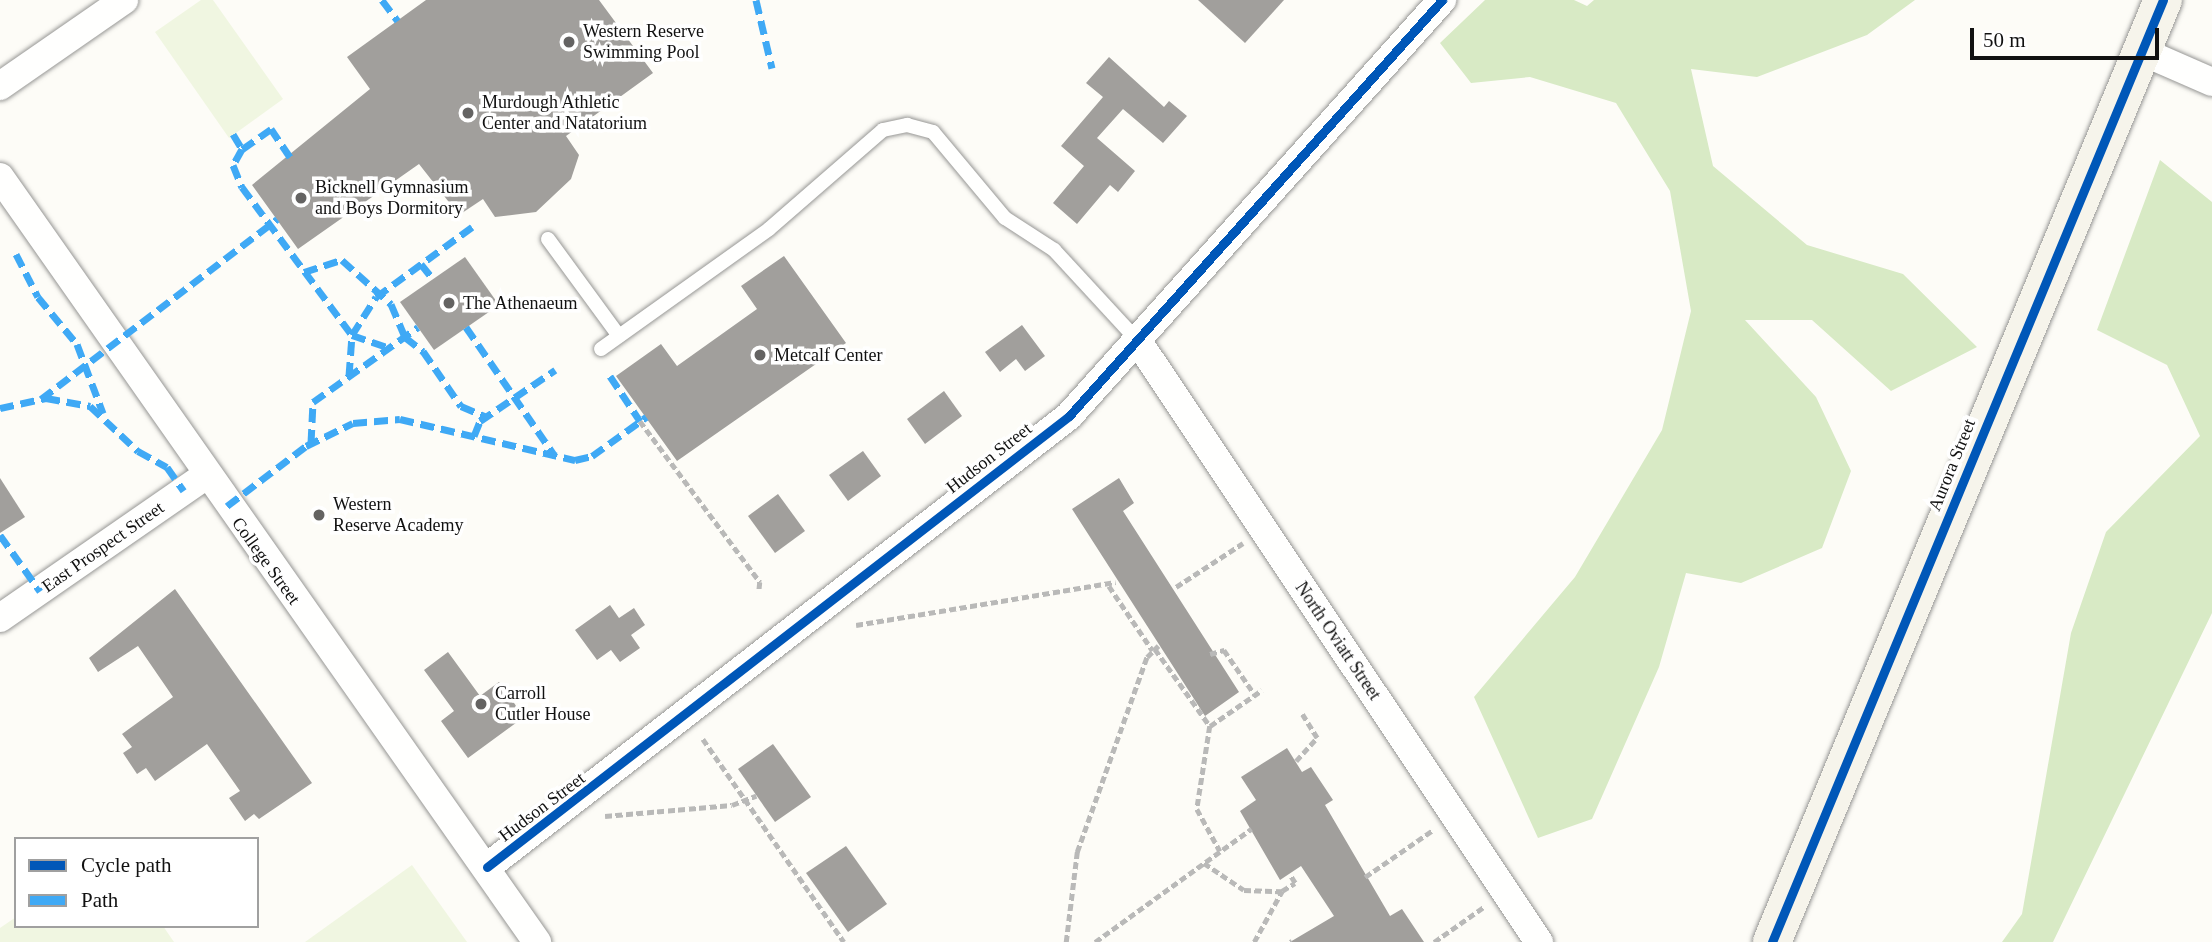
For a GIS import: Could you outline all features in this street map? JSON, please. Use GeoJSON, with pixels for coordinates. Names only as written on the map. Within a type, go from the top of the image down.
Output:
{"type":"FeatureCollection","features":[{"type":"Feature","properties":{"kind":"street"},"geometry":{"type":"LineString","coordinates":[[0,86],[124,0]]}},
{"type":"Feature","properties":{"kind":"street","name":"Hudson Street"},"geometry":{"type":"LineString","coordinates":[[487,867],[1069,416],[1442,0]]}},
{"type":"Feature","properties":{"kind":"street","name":"Aurora Street"},"geometry":{"type":"LineString","coordinates":[[1772,942],[2163,0]]}},
{"type":"Feature","properties":{"kind":"street"},"geometry":{"type":"LineString","coordinates":[[2141,51],[2212,82]]}},
{"type":"Feature","properties":{"kind":"street","name":"College Street"},"geometry":{"type":"LineString","coordinates":[[0,177],[205,476],[487,867],[537,942]]}},
{"type":"Feature","properties":{"kind":"street","name":"North Oviatt Street"},"geometry":{"type":"LineString","coordinates":[[1137,340],[1539,942]]}},
{"type":"Feature","properties":{"kind":"street","name":"East Prospect Street"},"geometry":{"type":"LineString","coordinates":[[0,618],[205,476]]}},
{"type":"Feature","properties":{"kind":"lane"},"geometry":{"type":"LineString","coordinates":[[601,349],[769,229],[883,130],[908,125],[933,132],[1005,218],[1054,250],[1137,340]]}},
{"type":"Feature","properties":{"kind":"lane"},"geometry":{"type":"LineString","coordinates":[[548,239],[619,336]]}},
{"type":"Feature","properties":{"kind":"path"},"geometry":{"type":"LineString","coordinates":[[640,421],[760,582],[759,592]]}},
{"type":"Feature","properties":{"kind":"path"},"geometry":{"type":"LineString","coordinates":[[1177,586],[1263,530]]}},
{"type":"Feature","properties":{"kind":"path"},"geometry":{"type":"LineString","coordinates":[[856,625],[1109,586],[1115,582]]}},
{"type":"Feature","properties":{"kind":"path"},"geometry":{"type":"LineString","coordinates":[[1109,586],[1210,726],[1197,809],[1220,851]]}},
{"type":"Feature","properties":{"kind":"path"},"geometry":{"type":"LineString","coordinates":[[1066,942],[1077,852],[1155,649]]}},
{"type":"Feature","properties":{"kind":"path"},"geometry":{"type":"LineString","coordinates":[[1210,654],[1224,650],[1255,695]]}},
{"type":"Feature","properties":{"kind":"path"},"geometry":{"type":"LineString","coordinates":[[1210,726],[1262,690]]}},
{"type":"Feature","properties":{"kind":"path"},"geometry":{"type":"LineString","coordinates":[[1296,761],[1318,738],[1302,714]]}},
{"type":"Feature","properties":{"kind":"path"},"geometry":{"type":"LineString","coordinates":[[703,739],[844,942]]}},
{"type":"Feature","properties":{"kind":"path"},"geometry":{"type":"LineString","coordinates":[[605,816],[745,802],[756,796]]}},
{"type":"Feature","properties":{"kind":"path"},"geometry":{"type":"LineString","coordinates":[[1365,877],[1454,816]]}},
{"type":"Feature","properties":{"kind":"path"},"geometry":{"type":"LineString","coordinates":[[1095,942],[1251,829]]}},
{"type":"Feature","properties":{"kind":"path"},"geometry":{"type":"LineString","coordinates":[[1204,863],[1244,890],[1282,891]]}},
{"type":"Feature","properties":{"kind":"path"},"geometry":{"type":"LineString","coordinates":[[1254,942],[1282,891],[1295,883],[1290,875]]}},
{"type":"Feature","properties":{"kind":"path"},"geometry":{"type":"LineString","coordinates":[[1434,942],[1504,891]]}},
{"type":"Feature","properties":{"kind":"green space"},"geometry":{"type":"Polygon","coordinates":[[[201,0],[213,0],[283,99],[229,138],[155,32],[201,0]]]}},
{"type":"Feature","properties":{"kind":"green space"},"geometry":{"type":"Polygon","coordinates":[[[1485,0],[1574,0],[1587,6],[1594,0],[1915,0],[1867,35],[1757,77],[1691,69],[1713,166],[1807,245],[1903,274],[1977,347],[1891,391],[1812,320],[1745,320],[1816,397],[1851,471],[1822,548],[1741,583],[1686,573],[1659,667],[1592,819],[1538,838],[1474,697],[1575,577],[1662,430],[1691,311],[1670,191],[1616,103],[1530,77],[1471,83],[1440,43],[1485,0]]]}},
{"type":"Feature","properties":{"kind":"green space"},"geometry":{"type":"Polygon","coordinates":[[[2160,160],[2212,202],[2212,613],[2053,942],[2002,942],[2022,914],[2071,633],[2106,532],[2200,436],[2167,365],[2097,330],[2160,160]]]}},
{"type":"Feature","properties":{"kind":"green space"},"geometry":{"type":"Polygon","coordinates":[[[412,865],[467,942],[305,942],[412,865]]]}},
{"type":"Feature","properties":{"kind":"green space"},"geometry":{"type":"Polygon","coordinates":[[[14,918],[14,928],[164,928],[174,942],[0,942],[0,928],[14,918]]]}},
{"type":"Feature","properties":{"kind":"building","name":"Murdough Athletic Center and Natatorium"},"geometry":{"type":"Polygon","coordinates":[[[426,0],[599,0],[653,73],[566,136],[579,155],[571,179],[536,212],[495,217],[483,199],[459,215],[419,164],[298,249],[252,185],[370,89],[347,57],[426,0]]]}},
{"type":"Feature","properties":{"kind":"building"},"geometry":{"type":"Polygon","coordinates":[[[1198,0],[1284,0],[1245,43],[1198,0]]]}},
{"type":"Feature","properties":{"kind":"building"},"geometry":{"type":"Polygon","coordinates":[[[1109,57],[1164,107],[1169,101],[1187,116],[1163,143],[1123,109],[1097,138],[1135,171],[1118,192],[1110,185],[1077,224],[1053,203],[1084,166],[1061,146],[1103,97],[1086,83],[1109,57]]]}},
{"type":"Feature","properties":{"kind":"building","name":"Metcalf Center"},"geometry":{"type":"Polygon","coordinates":[[[784,256],[846,343],[677,461],[616,376],[661,344],[677,366],[757,309],[741,286],[784,256]]]}},
{"type":"Feature","properties":{"kind":"building","name":"The Athenaeum"},"geometry":{"type":"Polygon","coordinates":[[[465,257],[499,305],[434,350],[400,302],[465,257]]]}},
{"type":"Feature","properties":{"kind":"building"},"geometry":{"type":"Polygon","coordinates":[[[1022,325],[1045,356],[1025,371],[1016,359],[1000,372],[985,352],[1022,325]]]}},
{"type":"Feature","properties":{"kind":"building"},"geometry":{"type":"Polygon","coordinates":[[[944,391],[962,416],[925,444],[907,419],[944,391]]]}},
{"type":"Feature","properties":{"kind":"building"},"geometry":{"type":"Polygon","coordinates":[[[863,451],[881,476],[848,501],[829,475],[863,451]]]}},
{"type":"Feature","properties":{"kind":"building"},"geometry":{"type":"Polygon","coordinates":[[[0,478],[25,517],[0,533],[0,478]]]}},
{"type":"Feature","properties":{"kind":"building"},"geometry":{"type":"Polygon","coordinates":[[[1119,478],[1134,503],[1123,511],[1239,692],[1205,716],[1072,509],[1119,478]]]}},
{"type":"Feature","properties":{"kind":"building"},"geometry":{"type":"Polygon","coordinates":[[[778,494],[805,531],[775,553],[748,516],[778,494]]]}},
{"type":"Feature","properties":{"kind":"building"},"geometry":{"type":"Polygon","coordinates":[[[175,589],[312,783],[259,819],[254,814],[245,821],[229,798],[240,791],[207,744],[155,781],[146,768],[137,774],[123,753],[132,747],[122,734],[173,697],[138,646],[98,672],[89,658],[175,589]]]}},
{"type":"Feature","properties":{"kind":"building"},"geometry":{"type":"Polygon","coordinates":[[[610,605],[619,618],[634,608],[645,625],[631,635],[640,648],[620,662],[611,650],[597,660],[575,630],[610,605]]]}},
{"type":"Feature","properties":{"kind":"building","name":"Carroll Cutler House"},"geometry":{"type":"Polygon","coordinates":[[[448,652],[480,696],[499,682],[524,717],[468,758],[441,721],[454,711],[424,670],[448,652]]]}},
{"type":"Feature","properties":{"kind":"building"},"geometry":{"type":"Polygon","coordinates":[[[773,744],[811,797],[775,822],[738,769],[773,744]]]}},
{"type":"Feature","properties":{"kind":"building"},"geometry":{"type":"Polygon","coordinates":[[[1287,748],[1302,772],[1311,767],[1333,800],[1325,805],[1390,916],[1402,909],[1424,942],[1290,942],[1334,916],[1301,866],[1280,880],[1240,811],[1256,800],[1241,777],[1287,748]]]}},
{"type":"Feature","properties":{"kind":"building"},"geometry":{"type":"Polygon","coordinates":[[[846,846],[887,904],[848,932],[806,873],[846,846]]]}},
{"type":"Feature","properties":{"kind":"marked path"},"geometry":{"type":"LineString","coordinates":[[382,0],[398,21]]}},
{"type":"Feature","properties":{"kind":"marked path"},"geometry":{"type":"LineString","coordinates":[[756,0],[772,68]]}},
{"type":"Feature","properties":{"kind":"marked path"},"geometry":{"type":"LineString","coordinates":[[290,157],[271,129],[242,149],[233,165],[242,187],[352,335],[390,348]]}},
{"type":"Feature","properties":{"kind":"marked path"},"geometry":{"type":"LineString","coordinates":[[233,134],[242,149]]}},
{"type":"Feature","properties":{"kind":"marked path"},"geometry":{"type":"LineString","coordinates":[[41,399],[277,219]]}},
{"type":"Feature","properties":{"kind":"marked path"},"geometry":{"type":"LineString","coordinates":[[349,376],[352,335],[376,297],[472,227]]}},
{"type":"Feature","properties":{"kind":"marked path"},"geometry":{"type":"LineString","coordinates":[[16,254],[38,297],[77,344],[103,413]]}},
{"type":"Feature","properties":{"kind":"marked path"},"geometry":{"type":"LineString","coordinates":[[304,272],[342,260],[391,304],[405,337],[423,351],[461,406],[487,417]]}},
{"type":"Feature","properties":{"kind":"marked path"},"geometry":{"type":"LineString","coordinates":[[421,264],[433,279]]}},
{"type":"Feature","properties":{"kind":"marked path"},"geometry":{"type":"LineString","coordinates":[[311,443],[313,402],[418,327]]}},
{"type":"Feature","properties":{"kind":"marked path"},"geometry":{"type":"LineString","coordinates":[[466,327],[555,456]]}},
{"type":"Feature","properties":{"kind":"marked path"},"geometry":{"type":"LineString","coordinates":[[474,436],[480,421],[555,370]]}},
{"type":"Feature","properties":{"kind":"marked path"},"geometry":{"type":"LineString","coordinates":[[610,376],[640,421]]}},
{"type":"Feature","properties":{"kind":"marked path"},"geometry":{"type":"LineString","coordinates":[[0,408],[46,398],[90,406],[138,451],[167,467],[184,491]]}},
{"type":"Feature","properties":{"kind":"marked path"},"geometry":{"type":"LineString","coordinates":[[227,506],[306,446],[353,423],[400,419],[575,460],[592,456],[646,417]]}},
{"type":"Feature","properties":{"kind":"marked path"},"geometry":{"type":"LineString","coordinates":[[0,535],[40,591]]}},
{"type":"Feature","properties":{"kind":"cycle path"},"geometry":{"type":"LineString","coordinates":[[487,867],[1069,416],[1442,0]]}},
{"type":"Feature","properties":{"kind":"cycle path"},"geometry":{"type":"LineString","coordinates":[[1772,942],[2163,0]]}},
{"type":"Feature","properties":{"kind":"place","name":"Western Reserve Swimming Pool"},"geometry":{"type":"Point","coordinates":[569,42]}},
{"type":"Feature","properties":{"kind":"place","name":"Murdough Athletic Center and Natatorium"},"geometry":{"type":"Point","coordinates":[468,113]}},
{"type":"Feature","properties":{"kind":"place","name":"Bicknell Gymnasium and Boys Dormitory"},"geometry":{"type":"Point","coordinates":[301,198]}},
{"type":"Feature","properties":{"kind":"place","name":"The Athenaeum"},"geometry":{"type":"Point","coordinates":[449,303]}},
{"type":"Feature","properties":{"kind":"place","name":"Metcalf Center"},"geometry":{"type":"Point","coordinates":[760,355]}},
{"type":"Feature","properties":{"kind":"place","name":"Western Reserve Academy"},"geometry":{"type":"Point","coordinates":[319,515]}},
{"type":"Feature","properties":{"kind":"place","name":"Carroll Cutler House"},"geometry":{"type":"Point","coordinates":[481,704]}}]}
